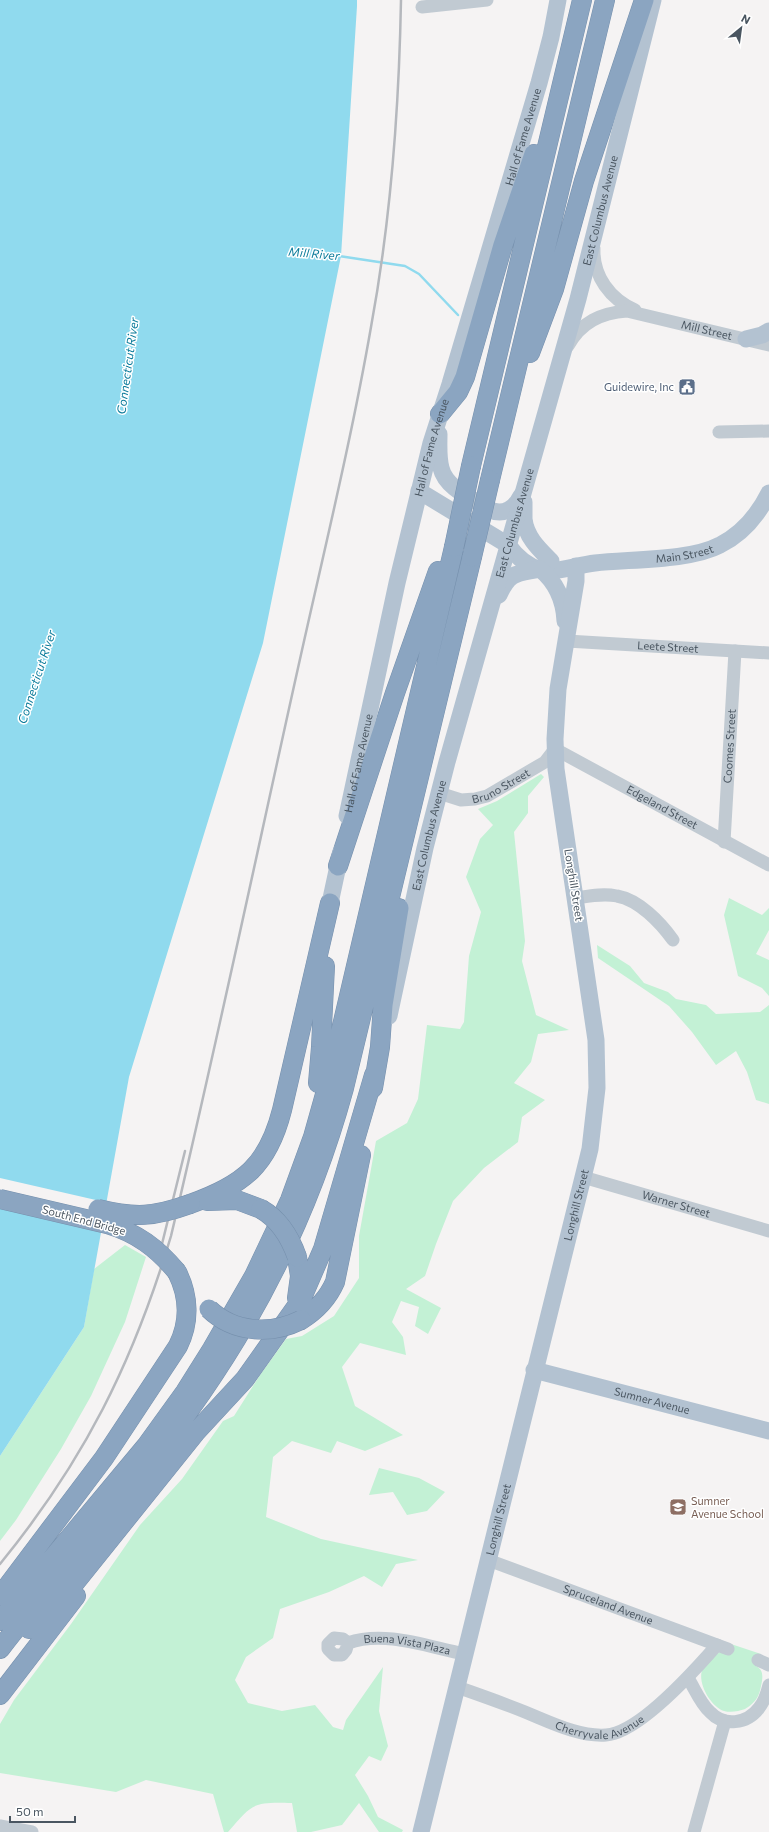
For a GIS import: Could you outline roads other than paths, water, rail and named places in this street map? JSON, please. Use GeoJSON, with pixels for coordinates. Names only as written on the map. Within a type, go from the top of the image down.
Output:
{"type":"FeatureCollection","features":[{"type":"Feature","properties":{"kind":"highway"},"geometry":{"type":"LineString","coordinates":[[0,1621],[135,1459],[185,1392],[243,1296],[269,1246],[290,1200],[313,1137],[332,1067],[451,545],[582,0]]}},
{"type":"Feature","properties":{"kind":"highway"},"geometry":{"type":"LineString","coordinates":[[0,1649],[138,1478],[192,1406],[248,1320],[282,1256],[314,1184],[337,1115],[359,1028],[406,825],[428,744],[604,0]]}},
{"type":"Feature","properties":{"kind":"highway"},"geometry":{"type":"LineString","coordinates":[[505,416],[548,306],[584,181],[644,0]]}},
{"type":"Feature","properties":{"kind":"highway"},"geometry":{"type":"LineString","coordinates":[[440,414],[458,392],[465,377],[506,233],[564,72]]}},
{"type":"Feature","properties":{"kind":"highway"},"geometry":{"type":"LineString","coordinates":[[338,866],[395,693],[451,545]]}},
{"type":"Feature","properties":{"kind":"highway"},"geometry":{"type":"LineString","coordinates":[[0,1658],[67,1592],[196,1432],[245,1379],[295,1319],[316,1309],[326,1299],[332,1288],[337,1275],[366,1131],[374,1075],[380,1047],[386,985],[428,744]]}},
{"type":"Feature","properties":{"kind":"highway"},"geometry":{"type":"LineString","coordinates":[[290,1200],[318,1080],[330,903]]}},
{"type":"Feature","properties":{"kind":"highway"},"geometry":{"type":"LineString","coordinates":[[193,1204],[244,1177],[258,1164],[272,1143],[282,1110],[330,903]]}},
{"type":"Feature","properties":{"kind":"highway","name":"South End Bridge"},"geometry":{"type":"LineString","coordinates":[[0,1187],[128,1215],[155,1214],[193,1204]]}},
{"type":"Feature","properties":{"kind":"highway","name":"South End Bridge"},"geometry":{"type":"LineString","coordinates":[[0,1199],[102,1223],[124,1230],[148,1243],[162,1255],[209,1309],[229,1323],[254,1329],[279,1328],[295,1319]]}},
{"type":"Feature","properties":{"kind":"highway"},"geometry":{"type":"LineString","coordinates":[[193,1204],[230,1200],[243,1202],[261,1209],[272,1216],[282,1227],[289,1238],[297,1258],[300,1283],[295,1319]]}},
{"type":"Feature","properties":{"kind":"highway"},"geometry":{"type":"LineString","coordinates":[[0,1613],[75,1506],[104,1458],[181,1340],[185,1328],[187,1306],[184,1288],[177,1272]]}},
{"type":"Feature","properties":{"kind":"highway"},"geometry":{"type":"LineString","coordinates":[[0,1596],[104,1458]]}},
{"type":"Feature","properties":{"kind":"highway"},"geometry":{"type":"LineString","coordinates":[[0,1695],[78,1594],[140,1503]]}},
{"type":"Feature","properties":{"kind":"main road","name":"Hall of Fame Avenue"},"geometry":{"type":"LineString","coordinates":[[330,903],[382,653],[419,491],[440,414],[539,83],[551,37],[558,0]]}},
{"type":"Feature","properties":{"kind":"main road","name":"East Columbus Avenue"},"geometry":{"type":"LineString","coordinates":[[380,1047],[392,1006],[439,793],[594,238],[653,0]]}},
{"type":"Feature","properties":{"kind":"main road"},"geometry":{"type":"LineString","coordinates":[[746,339],[762,335],[769,331]]}},
{"type":"Feature","properties":{"kind":"main road"},"geometry":{"type":"LineString","coordinates":[[440,414],[440,466],[445,478],[451,485],[490,510],[497,512],[504,512],[512,508],[522,494]]}},
{"type":"Feature","properties":{"kind":"main road","name":"Main Street"},"geometry":{"type":"LineString","coordinates":[[419,491],[508,545],[518,558],[546,565],[556,571],[593,563],[683,555],[706,551],[726,542],[745,527],[758,512],[769,493]]}},
{"type":"Feature","properties":{"kind":"main road"},"geometry":{"type":"LineString","coordinates":[[522,494],[526,529],[546,565],[564,606],[567,641]]}},
{"type":"Feature","properties":{"kind":"main road"},"geometry":{"type":"LineString","coordinates":[[488,617],[507,580],[518,574],[546,565]]}},
{"type":"Feature","properties":{"kind":"main road","name":"Longhill Street"},"geometry":{"type":"LineString","coordinates":[[421,1832],[592,1138],[598,1074],[596,1040],[576,898],[557,780],[555,749],[558,689],[576,581],[576,566]]}},
{"type":"Feature","properties":{"kind":"main road","name":"Sumner Avenue"},"geometry":{"type":"LineString","coordinates":[[534,1370],[769,1432]]}},
{"type":"Feature","properties":{"kind":"street"},"geometry":{"type":"LineString","coordinates":[[422,7],[483,0]]}},
{"type":"Feature","properties":{"kind":"street","name":"Mill Street"},"geometry":{"type":"LineString","coordinates":[[594,238],[594,256],[596,269],[600,280],[621,302],[644,314]]}},
{"type":"Feature","properties":{"kind":"street","name":"Mill Street"},"geometry":{"type":"LineString","coordinates":[[561,358],[573,338],[588,322],[613,312],[627,311],[769,345]]}},
{"type":"Feature","properties":{"kind":"street"},"geometry":{"type":"LineString","coordinates":[[719,432],[769,431]]}},
{"type":"Feature","properties":{"kind":"street","name":"Leete Street"},"geometry":{"type":"LineString","coordinates":[[567,641],[769,653]]}},
{"type":"Feature","properties":{"kind":"street","name":"Coomes Street"},"geometry":{"type":"LineString","coordinates":[[724,842],[735,651]]}},
{"type":"Feature","properties":{"kind":"street","name":"Bruno Street"},"geometry":{"type":"LineString","coordinates":[[439,793],[462,800],[475,800],[487,796],[545,762],[555,749]]}},
{"type":"Feature","properties":{"kind":"street","name":"Edgeland Street"},"geometry":{"type":"LineString","coordinates":[[555,749],[724,842],[769,865]]}},
{"type":"Feature","properties":{"kind":"street"},"geometry":{"type":"LineString","coordinates":[[576,898],[601,895],[623,898],[649,914],[673,940]]}},
{"type":"Feature","properties":{"kind":"street","name":"Warner Street"},"geometry":{"type":"LineString","coordinates":[[583,1177],[769,1231]]}},
{"type":"Feature","properties":{"kind":"street","name":"Spruceland Avenue"},"geometry":{"type":"LineString","coordinates":[[488,1560],[723,1647]]}},
{"type":"Feature","properties":{"kind":"street","name":"Buena Vista Plaza"},"geometry":{"type":"LineString","coordinates":[[348,1644],[369,1639],[394,1639],[465,1654]]}},
{"type":"Feature","properties":{"kind":"street","name":"Cherryvale Avenue"},"geometry":{"type":"LineString","coordinates":[[457,1687],[569,1729],[607,1735],[622,1731],[636,1723],[723,1647]]}},
{"type":"Feature","properties":{"kind":"street"},"geometry":{"type":"LineString","coordinates":[[688,1678],[707,1709],[717,1718],[725,1721],[741,1721],[753,1715],[763,1702],[769,1685]]}},
{"type":"Feature","properties":{"kind":"street"},"geometry":{"type":"LineString","coordinates":[[694,1832],[725,1721]]}},
{"type":"Feature","properties":{"kind":"street"},"geometry":{"type":"LineString","coordinates":[[0,1826],[32,1832]]}},
{"type":"Feature","properties":{"kind":"water","name":"Connecticut River"},"geometry":{"type":"Polygon","coordinates":[[[0,0],[357,0],[357,6],[341,256],[263,643],[129,1077],[84,1327],[0,1456],[0,0]]]}},
{"type":"Feature","properties":{"kind":"waterway","name":"Mill River"},"geometry":{"type":"LineString","coordinates":[[339,256],[405,266],[419,274],[458,315]]}},
{"type":"Feature","properties":{"kind":"railway"},"geometry":{"type":"LineString","coordinates":[[0,1564],[30,1526],[57,1487],[103,1409],[140,1326],[171,1236],[220,1023],[355,413],[378,286],[389,205],[396,123],[401,0]]}},
{"type":"Feature","properties":{"kind":"railway"},"geometry":{"type":"LineString","coordinates":[[160,1252],[185,1151]]}},
{"type":"Feature","properties":{"kind":"place","name":"Guidewire, Inc"},"geometry":{"type":"Point","coordinates":[687,387]}},
{"type":"Feature","properties":{"kind":"place","name":"Sumner Avenue School"},"geometry":{"type":"Point","coordinates":[678,1507]}}]}
